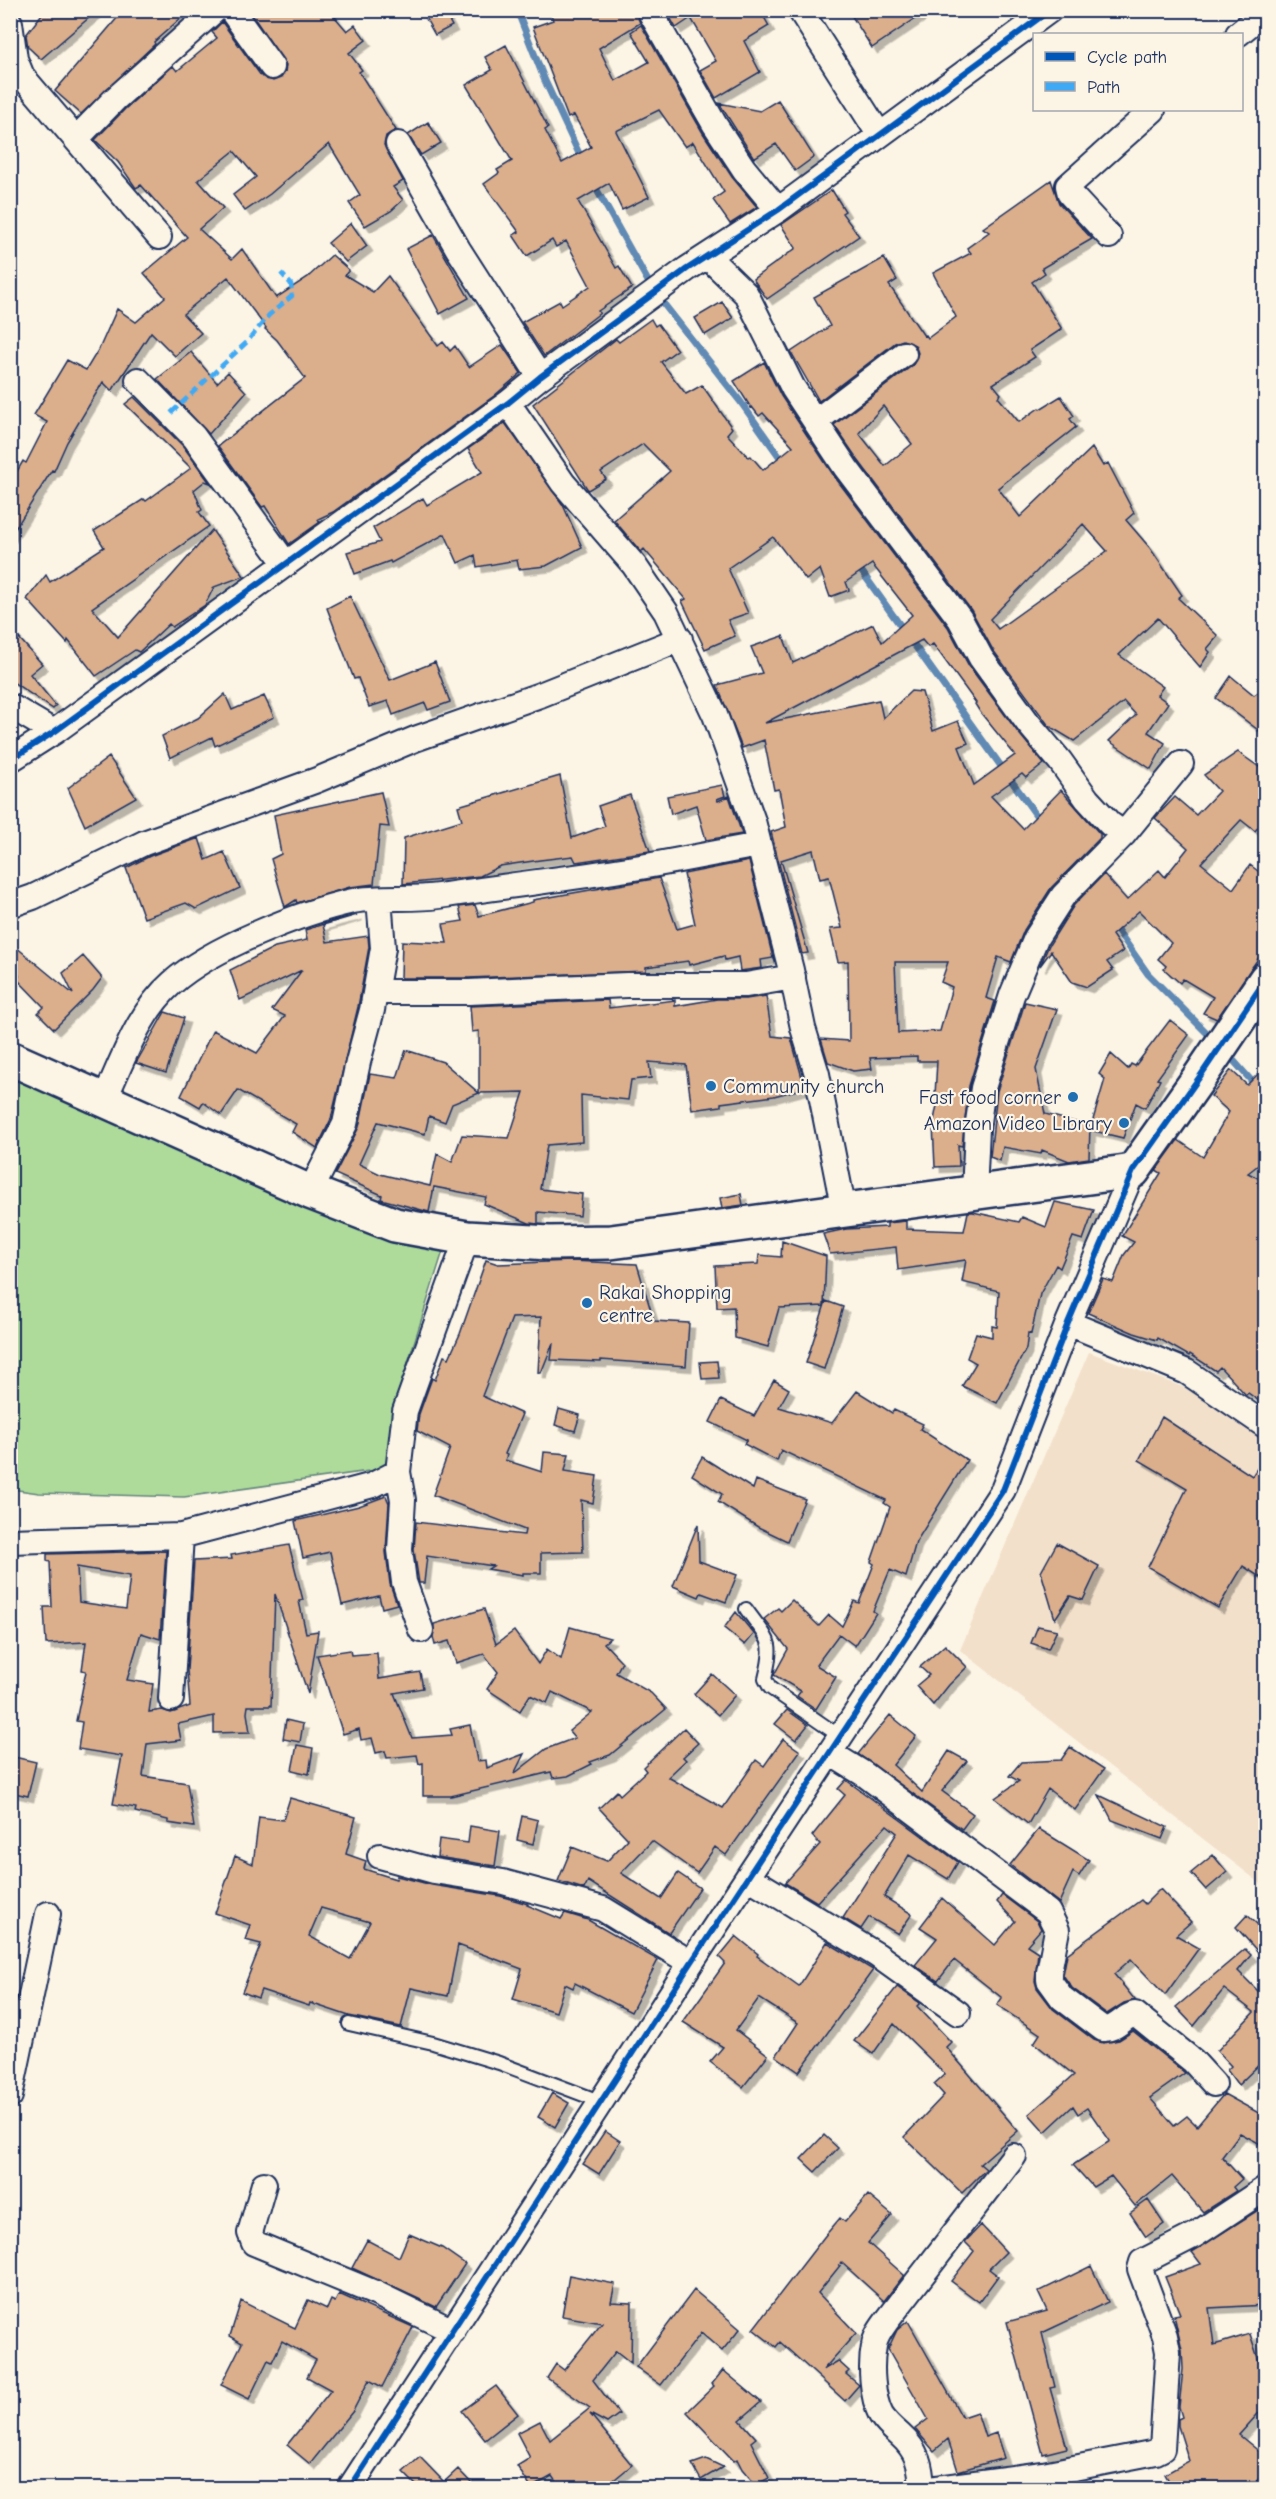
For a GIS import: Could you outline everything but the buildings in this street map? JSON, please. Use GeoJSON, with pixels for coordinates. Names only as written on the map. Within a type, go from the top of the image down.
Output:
{"type":"FeatureCollection","features":[{"type":"Feature","properties":{"kind":"street"},"geometry":{"type":"LineString","coordinates":[[76,139],[115,99],[215,10]]}},
{"type":"Feature","properties":{"kind":"street"},"geometry":{"type":"LineString","coordinates":[[231,10],[272,67]]}},
{"type":"Feature","properties":{"kind":"street"},"geometry":{"type":"LineString","coordinates":[[649,10],[715,125],[744,170],[778,210]]}},
{"type":"Feature","properties":{"kind":"street"},"geometry":{"type":"LineString","coordinates":[[800,10],[879,134]]}},
{"type":"Feature","properties":{"kind":"street"},"geometry":{"type":"LineString","coordinates":[[10,760],[54,732],[707,256],[778,210],[1050,10]]}},
{"type":"Feature","properties":{"kind":"street"},"geometry":{"type":"LineString","coordinates":[[1239,33],[1266,11]]}},
{"type":"Feature","properties":{"kind":"street"},"geometry":{"type":"LineString","coordinates":[[10,23],[15,59],[22,76],[159,237]]}},
{"type":"Feature","properties":{"kind":"street"},"geometry":{"type":"LineString","coordinates":[[1108,236],[1070,194],[1068,186],[1152,111]]}},
{"type":"Feature","properties":{"kind":"street"},"geometry":{"type":"LineString","coordinates":[[398,144],[458,249],[540,376]]}},
{"type":"Feature","properties":{"kind":"street"},"geometry":{"type":"LineString","coordinates":[[707,256],[746,294],[793,388],[846,468],[960,619],[981,658],[1087,799],[1110,824],[1124,834]]}},
{"type":"Feature","properties":{"kind":"street"},"geometry":{"type":"LineString","coordinates":[[816,421],[904,354]]}},
{"type":"Feature","properties":{"kind":"street"},"geometry":{"type":"LineString","coordinates":[[138,380],[194,437],[286,564]]}},
{"type":"Feature","properties":{"kind":"street"},"geometry":{"type":"LineString","coordinates":[[508,403],[563,483],[634,565],[666,612],[715,715],[753,821],[793,977],[803,1028],[824,1102],[844,1211]]}},
{"type":"Feature","properties":{"kind":"street"},"geometry":{"type":"LineString","coordinates":[[10,905],[33,897],[144,843],[317,780],[415,739],[540,695],[680,639]]}},
{"type":"Feature","properties":{"kind":"street"},"geometry":{"type":"LineString","coordinates":[[10,706],[54,732]]}},
{"type":"Feature","properties":{"kind":"street"},"geometry":{"type":"LineString","coordinates":[[974,1193],[977,1129],[983,1088],[1012,995],[1036,938],[1063,896],[1124,834],[1181,764]]}},
{"type":"Feature","properties":{"kind":"street"},"geometry":{"type":"LineString","coordinates":[[104,1100],[142,1020],[155,1000],[172,983],[198,963],[234,945],[321,910],[355,901],[439,896],[628,869],[758,845]]}},
{"type":"Feature","properties":{"kind":"street"},"geometry":{"type":"LineString","coordinates":[[310,1192],[345,1124],[376,992],[383,948],[379,899]]}},
{"type":"Feature","properties":{"kind":"street"},"geometry":{"type":"LineString","coordinates":[[376,992],[478,992],[627,985],[746,985],[793,977]]}},
{"type":"Feature","properties":{"kind":"street"},"geometry":{"type":"LineString","coordinates":[[350,2488],[691,1963],[1003,1490],[1068,1323],[1133,1171],[1266,979]]}},
{"type":"Feature","properties":{"kind":"street"},"geometry":{"type":"LineString","coordinates":[[10,1058],[310,1192],[395,1225],[467,1238],[549,1243],[611,1242],[1133,1171]]}},
{"type":"Feature","properties":{"kind":"street"},"geometry":{"type":"LineString","coordinates":[[421,1630],[404,1582],[400,1550],[404,1500],[398,1472],[405,1411],[467,1238]]}},
{"type":"Feature","properties":{"kind":"street"},"geometry":{"type":"LineString","coordinates":[[1068,1323],[1187,1372],[1266,1426]]}},
{"type":"Feature","properties":{"kind":"street"},"geometry":{"type":"LineString","coordinates":[[10,1541],[182,1536],[373,1485],[398,1472]]}},
{"type":"Feature","properties":{"kind":"street"},"geometry":{"type":"LineString","coordinates":[[171,1699],[182,1536]]}},
{"type":"Feature","properties":{"kind":"street"},"geometry":{"type":"LineString","coordinates":[[836,1745],[864,1774],[1048,1912],[1057,1930],[1049,1980],[1062,1998],[1103,2029],[1115,2027],[1135,2014],[1193,2061],[1214,2084]]}},
{"type":"Feature","properties":{"kind":"street"},"geometry":{"type":"LineString","coordinates":[[380,1856],[434,1871],[503,1882],[603,1909],[691,1963]]}},
{"type":"Feature","properties":{"kind":"street"},"geometry":{"type":"LineString","coordinates":[[748,1877],[877,1955],[958,2013]]}},
{"type":"Feature","properties":{"kind":"street"},"geometry":{"type":"LineString","coordinates":[[10,2096],[48,1914]]}},
{"type":"Feature","properties":{"kind":"street"},"geometry":{"type":"LineString","coordinates":[[922,2488],[918,2458],[912,2447],[890,2427],[881,2415],[877,2402],[873,2364],[874,2345],[886,2322],[1014,2156]]}},
{"type":"Feature","properties":{"kind":"street"},"geometry":{"type":"LineString","coordinates":[[264,2184],[250,2233],[254,2243],[375,2294],[453,2331]]}},
{"type":"Feature","properties":{"kind":"street"},"geometry":{"type":"LineString","coordinates":[[937,2488],[1043,2474],[1162,2449],[1168,2352],[1165,2336],[1140,2269],[1142,2262],[1195,2235],[1266,2188]]}},
{"type":"Feature","properties":{"kind":"lane"},"geometry":{"type":"LineString","coordinates":[[746,1609],[769,1640],[772,1653],[765,1679],[770,1688],[836,1745]]}},
{"type":"Feature","properties":{"kind":"lane"},"geometry":{"type":"LineString","coordinates":[[349,2024],[433,2043],[499,2063],[602,2102]]}},
{"type":"Feature","properties":{"kind":"shaded area"},"geometry":{"type":"Polygon","coordinates":[[[1089,1352],[1228,1404],[1265,1436],[1265,1887],[960,1650],[1089,1352]]]}},
{"type":"Feature","properties":{"kind":"green space"},"geometry":{"type":"Polygon","coordinates":[[[10,1073],[338,1221],[397,1241],[443,1251],[393,1410],[390,1468],[184,1497],[39,1493],[11,1489],[10,1073]]]}},
{"type":"Feature","properties":{"kind":"waterway"},"geometry":{"type":"LineString","coordinates":[[517,10],[545,81],[583,162]]}},
{"type":"Feature","properties":{"kind":"waterway"},"geometry":{"type":"LineString","coordinates":[[593,183],[649,283]]}},
{"type":"Feature","properties":{"kind":"waterway"},"geometry":{"type":"LineString","coordinates":[[663,303],[740,401],[784,463]]}},
{"type":"Feature","properties":{"kind":"waterway"},"geometry":{"type":"LineString","coordinates":[[857,565],[1041,822]]}},
{"type":"Feature","properties":{"kind":"waterway"},"geometry":{"type":"LineString","coordinates":[[1113,924],[1148,974],[1214,1040]]}},
{"type":"Feature","properties":{"kind":"waterway"},"geometry":{"type":"LineString","coordinates":[[1226,1052],[1256,1086]]}},
{"type":"Feature","properties":{"kind":"marked path"},"geometry":{"type":"LineString","coordinates":[[171,413],[247,342],[269,315],[292,296],[291,284],[281,273]]}},
{"type":"Feature","properties":{"kind":"cycle path"},"geometry":{"type":"LineString","coordinates":[[10,760],[54,732],[508,403],[687,269],[778,210],[1050,10]]}},
{"type":"Feature","properties":{"kind":"cycle path"},"geometry":{"type":"LineString","coordinates":[[350,2488],[691,1963],[1003,1490],[1068,1323],[1133,1171],[1266,979]]}},
{"type":"Feature","properties":{"kind":"place","name":"Community church"},"geometry":{"type":"Point","coordinates":[711,1086]}},
{"type":"Feature","properties":{"kind":"place","name":"Fast food corner"},"geometry":{"type":"Point","coordinates":[1073,1097]}},
{"type":"Feature","properties":{"kind":"place","name":"Amazon Video Library"},"geometry":{"type":"Point","coordinates":[1124,1123]}},
{"type":"Feature","properties":{"kind":"place","name":"Rakai Shopping centre"},"geometry":{"type":"Point","coordinates":[587,1303]}}]}
